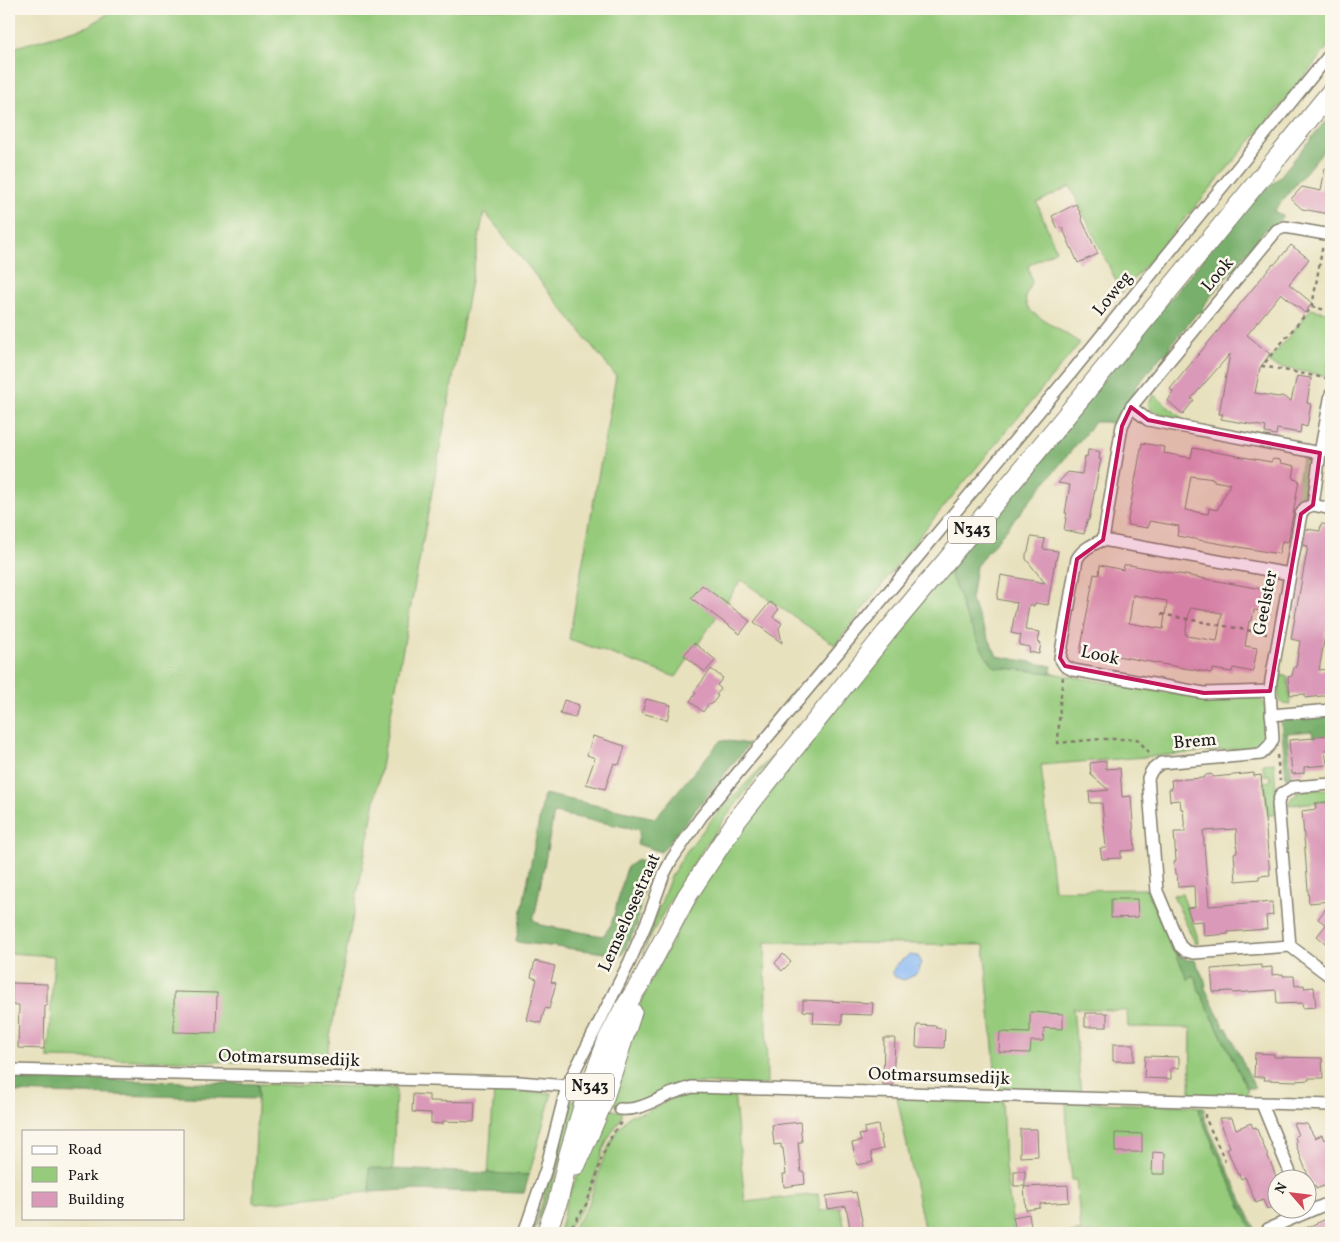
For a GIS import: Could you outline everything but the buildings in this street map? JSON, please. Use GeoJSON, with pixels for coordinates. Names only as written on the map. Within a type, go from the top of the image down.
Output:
{"type":"FeatureCollection","features":[{"type":"Feature","properties":{"kind":"main road","name":"N343"},"geometry":{"type":"LineString","coordinates":[[546,1233],[558,1202],[569,1154],[592,1081],[608,1039],[687,896],[737,820],[886,633],[1331,92]]}},
{"type":"Feature","properties":{"kind":"street","name":"Loweg"},"geometry":{"type":"LineString","coordinates":[[919,556],[1331,53]]}},
{"type":"Feature","properties":{"kind":"street","name":"Look"},"geometry":{"type":"LineString","coordinates":[[1270,691],[1204,693],[1073,670],[1065,666],[1060,658],[1077,558],[1086,548],[1103,540],[1122,426],[1131,407],[1277,230],[1284,227],[1328,235]]}},
{"type":"Feature","properties":{"kind":"street","name":"Geelster"},"geometry":{"type":"LineString","coordinates":[[1270,745],[1273,739],[1270,691],[1278,636],[1301,514],[1305,508],[1313,505],[1331,394]]}},
{"type":"Feature","properties":{"kind":"street"},"geometry":{"type":"LineString","coordinates":[[1131,407],[1148,420],[1155,422],[1320,453]]}},
{"type":"Feature","properties":{"kind":"street"},"geometry":{"type":"LineString","coordinates":[[1313,505],[1331,509]]}},
{"type":"Feature","properties":{"kind":"street"},"geometry":{"type":"LineString","coordinates":[[1103,540],[1290,574]]}},
{"type":"Feature","properties":{"kind":"street","name":"Lemselosestraat"},"geometry":{"type":"LineString","coordinates":[[524,1233],[546,1170],[567,1086],[629,963],[648,919],[664,874],[672,859],[702,817],[919,556]]}},
{"type":"Feature","properties":{"kind":"street"},"geometry":{"type":"LineString","coordinates":[[1271,715],[1331,710]]}},
{"type":"Feature","properties":{"kind":"street","name":"Brem"},"geometry":{"type":"LineString","coordinates":[[1152,770],[1161,763],[1261,754],[1270,745]]}},
{"type":"Feature","properties":{"kind":"street"},"geometry":{"type":"LineString","coordinates":[[1152,770],[1148,778],[1157,891],[1180,946],[1186,951],[1194,953],[1290,946],[1331,981]]}},
{"type":"Feature","properties":{"kind":"street"},"geometry":{"type":"LineString","coordinates":[[1290,946],[1278,803],[1281,794],[1293,787],[1331,784]]}},
{"type":"Feature","properties":{"kind":"street","name":"Ootmarsumsedijk"},"geometry":{"type":"LineString","coordinates":[[9,1070],[519,1082],[567,1086]]}},
{"type":"Feature","properties":{"kind":"street","name":"Ootmarsumsedijk"},"geometry":{"type":"LineString","coordinates":[[624,1109],[639,1108],[672,1093],[692,1087],[1331,1105]]}},
{"type":"Feature","properties":{"kind":"street"},"geometry":{"type":"LineString","coordinates":[[1262,1104],[1289,1170]]}},
{"type":"Feature","properties":{"kind":"street"},"geometry":{"type":"LineString","coordinates":[[1318,1207],[1331,1202]]}},
{"type":"Feature","properties":{"kind":"street"},"geometry":{"type":"LineString","coordinates":[[1268,1229],[1287,1220]]}},
{"type":"Feature","properties":{"kind":"path"},"geometry":{"type":"LineString","coordinates":[[1328,235],[1312,307],[1262,366],[1331,379]]}},
{"type":"Feature","properties":{"kind":"path"},"geometry":{"type":"LineString","coordinates":[[1312,307],[1331,311]]}},
{"type":"Feature","properties":{"kind":"path"},"geometry":{"type":"LineString","coordinates":[[1161,614],[1278,636]]}},
{"type":"Feature","properties":{"kind":"path"},"geometry":{"type":"LineString","coordinates":[[1065,666],[1060,696],[1058,743],[1101,739],[1138,739],[1148,752],[1152,770]]}},
{"type":"Feature","properties":{"kind":"path"},"geometry":{"type":"LineString","coordinates":[[1270,745],[1276,752],[1281,794]]}},
{"type":"Feature","properties":{"kind":"path"},"geometry":{"type":"LineString","coordinates":[[1205,1102],[1205,1117],[1226,1162]]}},
{"type":"Feature","properties":{"kind":"path"},"geometry":{"type":"LineString","coordinates":[[567,1233],[585,1207],[606,1146],[624,1109]]}},
{"type":"Feature","properties":{"kind":"highlighted area"},"geometry":{"type":"Polygon","coordinates":[[[1131,407],[1148,420],[1320,453],[1313,505],[1301,514],[1270,691],[1204,693],[1065,666],[1060,658],[1077,559],[1103,540],[1122,426],[1131,407]]]}},
{"type":"Feature","properties":{"kind":"green space"},"geometry":{"type":"Polygon","coordinates":[[[115,9],[1331,9],[1331,43],[1122,293],[1070,186],[1037,203],[1056,250],[1028,266],[1032,282],[1026,302],[1033,313],[1080,343],[926,528],[835,645],[741,580],[676,677],[569,639],[616,376],[484,211],[325,1064],[48,1058],[54,956],[9,953],[9,49],[89,26],[115,9]]]}},
{"type":"Feature","properties":{"kind":"green space"},"geometry":{"type":"Polygon","coordinates":[[[1331,117],[1331,141],[1274,211],[1283,216],[1275,225],[1265,230],[1238,263],[1238,269],[1231,271],[1204,305],[1203,312],[1197,313],[1170,346],[1169,354],[1163,354],[1135,388],[1133,397],[1121,414],[1118,425],[1095,422],[976,566],[971,600],[997,656],[1052,666],[1051,673],[995,667],[985,655],[963,610],[948,569],[1245,208],[1278,179],[1323,124],[1331,117]]]}},
{"type":"Feature","properties":{"kind":"green space"},"geometry":{"type":"Polygon","coordinates":[[[1311,309],[1331,313],[1331,356],[1326,376],[1274,366],[1268,362],[1311,309]]]}},
{"type":"Feature","properties":{"kind":"green space"},"geometry":{"type":"Polygon","coordinates":[[[1154,395],[1183,419],[1164,415],[1150,409],[1148,403],[1154,395]]]}},
{"type":"Feature","properties":{"kind":"green space"},"geometry":{"type":"Polygon","coordinates":[[[1303,454],[1311,458],[1305,495],[1302,494],[1301,500],[1294,506],[1303,454]]]}},
{"type":"Feature","properties":{"kind":"green space"},"geometry":{"type":"Polygon","coordinates":[[[948,569],[960,598],[963,611],[995,667],[1051,673],[1205,699],[1254,697],[1261,699],[1265,705],[1267,733],[1264,743],[1260,747],[1041,765],[1054,890],[1146,889],[1188,979],[1193,976],[1196,978],[1199,990],[1247,1088],[1247,1099],[1190,1097],[1191,1028],[1128,1027],[1127,1011],[1073,1008],[1081,1094],[997,1092],[984,945],[765,942],[767,1085],[691,1083],[673,1086],[651,1098],[623,1106],[606,1102],[639,1007],[700,889],[733,839],[948,569]]]}},
{"type":"Feature","properties":{"kind":"green space"},"geometry":{"type":"Polygon","coordinates":[[[1281,675],[1288,677],[1290,705],[1283,704],[1279,698],[1281,675]]]}},
{"type":"Feature","properties":{"kind":"green space"},"geometry":{"type":"Polygon","coordinates":[[[1331,715],[1331,735],[1313,737],[1312,731],[1287,733],[1291,778],[1286,778],[1281,721],[1331,715]]]}},
{"type":"Feature","properties":{"kind":"green space"},"geometry":{"type":"Polygon","coordinates":[[[721,740],[749,744],[661,852],[637,844],[640,830],[554,813],[533,919],[540,925],[603,936],[611,925],[627,867],[637,860],[651,866],[641,899],[637,925],[622,955],[516,942],[544,794],[655,818],[721,740]]]}},
{"type":"Feature","properties":{"kind":"green space"},"geometry":{"type":"Polygon","coordinates":[[[779,749],[722,823],[687,873],[642,954],[671,876],[686,852],[713,818],[779,749]]]}},
{"type":"Feature","properties":{"kind":"green space"},"geometry":{"type":"Polygon","coordinates":[[[1274,763],[1275,814],[1268,816],[1264,782],[1271,781],[1270,775],[1264,775],[1263,764],[1274,763]]]}},
{"type":"Feature","properties":{"kind":"green space"},"geometry":{"type":"Polygon","coordinates":[[[1331,789],[1331,801],[1288,805],[1292,797],[1297,795],[1296,791],[1331,789]]]}},
{"type":"Feature","properties":{"kind":"green space"},"geometry":{"type":"Polygon","coordinates":[[[1146,889],[1151,889],[1181,957],[1195,960],[1205,981],[1206,986],[1204,986],[1224,1028],[1227,1028],[1255,1088],[1247,1088],[1199,990],[1196,978],[1190,976],[1188,980],[1146,889]]]}},
{"type":"Feature","properties":{"kind":"green space"},"geometry":{"type":"Polygon","coordinates":[[[1182,894],[1197,935],[1198,943],[1195,943],[1173,895],[1182,894]]]}},
{"type":"Feature","properties":{"kind":"green space"},"geometry":{"type":"Polygon","coordinates":[[[9,1077],[258,1084],[258,1099],[9,1092],[9,1077]]]}},
{"type":"Feature","properties":{"kind":"green space"},"geometry":{"type":"Polygon","coordinates":[[[258,1084],[396,1088],[393,1170],[369,1169],[370,1192],[256,1204],[253,1202],[258,1084]]]}},
{"type":"Feature","properties":{"kind":"green space"},"geometry":{"type":"Polygon","coordinates":[[[494,1091],[552,1093],[529,1175],[488,1174],[494,1091]]]}},
{"type":"Feature","properties":{"kind":"green space"},"geometry":{"type":"Polygon","coordinates":[[[686,1093],[734,1093],[745,1202],[818,1194],[820,1211],[840,1207],[846,1233],[569,1233],[589,1203],[609,1146],[630,1115],[645,1112],[686,1093]]]}},
{"type":"Feature","properties":{"kind":"green space"},"geometry":{"type":"Polygon","coordinates":[[[897,1097],[1002,1100],[1005,1167],[1014,1233],[897,1233],[924,1228],[897,1097]]]}},
{"type":"Feature","properties":{"kind":"green space"},"geometry":{"type":"Polygon","coordinates":[[[573,1099],[580,1101],[583,1106],[533,1233],[573,1099]]]}},
{"type":"Feature","properties":{"kind":"green space"},"geometry":{"type":"Polygon","coordinates":[[[1066,1102],[1199,1107],[1199,1113],[1253,1233],[1070,1233],[1081,1231],[1076,1180],[1072,1180],[1066,1102]]]}},
{"type":"Feature","properties":{"kind":"green space"},"geometry":{"type":"Polygon","coordinates":[[[1199,1107],[1204,1107],[1204,1118],[1257,1233],[1253,1233],[1199,1113],[1199,1107]]]}},
{"type":"Feature","properties":{"kind":"green space"},"geometry":{"type":"Polygon","coordinates":[[[604,1108],[622,1112],[622,1117],[603,1150],[592,1186],[582,1209],[565,1233],[559,1233],[566,1203],[604,1108]]]}},
{"type":"Feature","properties":{"kind":"green space"},"geometry":{"type":"Polygon","coordinates":[[[369,1168],[529,1175],[524,1193],[407,1190],[370,1192],[369,1168]]]}},
{"type":"Feature","properties":{"kind":"water"},"geometry":{"type":"Polygon","coordinates":[[[909,955],[918,956],[921,962],[918,972],[904,980],[895,977],[892,972],[897,964],[909,955]]]}}]}
